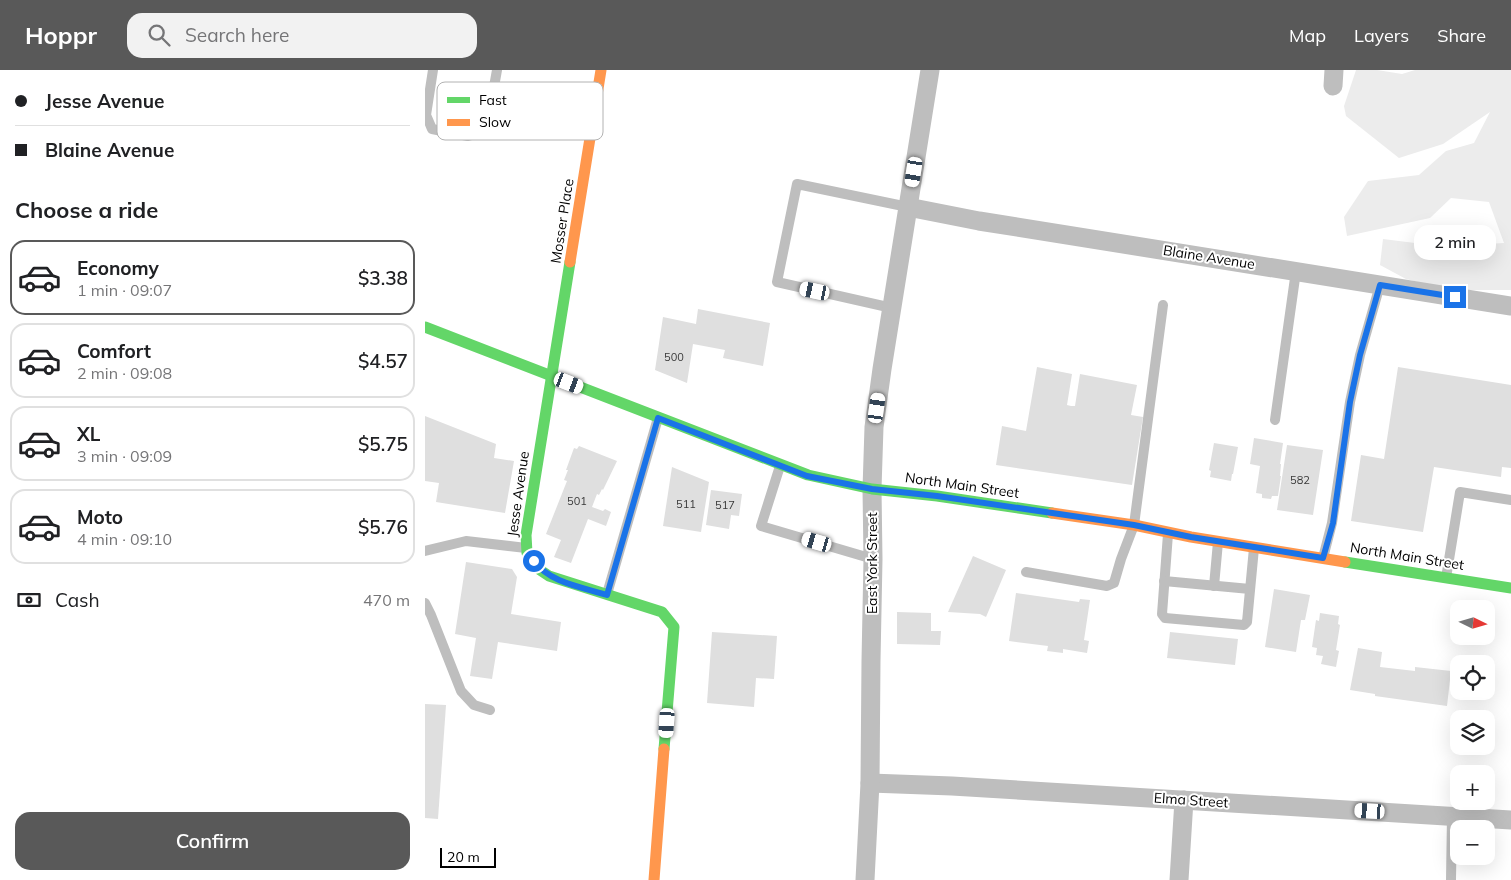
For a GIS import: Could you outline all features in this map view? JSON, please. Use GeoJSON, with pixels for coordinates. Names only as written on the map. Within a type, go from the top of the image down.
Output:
{"type":"FeatureCollection","features":[{"type":"Feature","properties":{"kind":"main road","name":"Mosser Place"},"geometry":{"type":"LineString","coordinates":[[551,376],[590,140]]}},
{"type":"Feature","properties":{"kind":"main road","name":"North Main Street"},"geometry":{"type":"LineString","coordinates":[[427,328],[807,476],[872,489],[937,496],[1134,525],[1218,542],[1511,588]]}},
{"type":"Feature","properties":{"kind":"main road","name":"Jesse Avenue"},"geometry":{"type":"LineString","coordinates":[[551,376],[525,535],[527,552],[540,570],[549,576],[662,612],[674,627],[654,880]]}},
{"type":"Feature","properties":{"kind":"street","name":"East York Street"},"geometry":{"type":"LineString","coordinates":[[865,880],[870,783],[874,427],[930,70]]}},
{"type":"Feature","properties":{"kind":"street","name":"Blaine Avenue"},"geometry":{"type":"LineString","coordinates":[[908,207],[979,221],[1511,306]]}},
{"type":"Feature","properties":{"kind":"street","name":"Elma Street"},"geometry":{"type":"LineString","coordinates":[[870,783],[952,786],[1511,820]]}},
{"type":"Feature","properties":{"kind":"street"},"geometry":{"type":"LineString","coordinates":[[1179,880],[1184,800]]}},
{"type":"Feature","properties":{"kind":"lane"},"geometry":{"type":"LineString","coordinates":[[433,70],[426,115],[432,128],[437,129]]}},
{"type":"Feature","properties":{"kind":"lane"},"geometry":{"type":"LineString","coordinates":[[892,308],[777,282],[797,184],[908,207]]}},
{"type":"Feature","properties":{"kind":"lane"},"geometry":{"type":"LineString","coordinates":[[1275,420],[1296,271]]}},
{"type":"Feature","properties":{"kind":"lane"},"geometry":{"type":"LineString","coordinates":[[1323,558],[1333,523],[1350,402],[1360,355],[1380,285]]}},
{"type":"Feature","properties":{"kind":"lane"},"geometry":{"type":"LineString","coordinates":[[1026,572],[1107,586],[1114,583],[1121,558],[1134,525],[1163,305]]}},
{"type":"Feature","properties":{"kind":"lane"},"geometry":{"type":"LineString","coordinates":[[607,595],[658,418]]}},
{"type":"Feature","properties":{"kind":"lane"},"geometry":{"type":"LineString","coordinates":[[780,465],[761,526],[873,559]]}},
{"type":"Feature","properties":{"kind":"lane"},"geometry":{"type":"LineString","coordinates":[[1446,578],[1459,492],[1511,500]]}},
{"type":"Feature","properties":{"kind":"lane"},"geometry":{"type":"LineString","coordinates":[[1168,533],[1162,614],[1165,618],[1244,625],[1247,622],[1254,547]]}},
{"type":"Feature","properties":{"kind":"lane"},"geometry":{"type":"LineString","coordinates":[[425,551],[466,540],[527,548]]}},
{"type":"Feature","properties":{"kind":"lane"},"geometry":{"type":"LineString","coordinates":[[1214,586],[1218,542]]}},
{"type":"Feature","properties":{"kind":"lane"},"geometry":{"type":"LineString","coordinates":[[1164,581],[1250,590]]}},
{"type":"Feature","properties":{"kind":"lane"},"geometry":{"type":"LineString","coordinates":[[425,603],[461,691],[474,705],[490,710]]}},
{"type":"Feature","properties":{"kind":"lane"},"geometry":{"type":"LineString","coordinates":[[1451,880],[1452,816]]}},
{"type":"Feature","properties":{"kind":"shaded area"},"geometry":{"type":"Polygon","coordinates":[[[1356,70],[1377,70],[1402,74],[1415,70],[1511,70],[1511,290],[1449,290],[1406,279],[1380,265],[1383,239],[1455,248],[1504,243],[1489,202],[1451,198],[1430,218],[1347,236],[1344,217],[1368,181],[1419,175],[1446,151],[1474,143],[1490,112],[1443,144],[1399,158],[1346,116],[1344,106],[1356,70]]]}},
{"type":"Feature","properties":{"kind":"building"},"geometry":{"type":"Polygon","coordinates":[[[698,309],[770,323],[763,366],[723,358],[725,350],[693,344],[687,383],[655,370],[663,317],[696,324],[698,309]]]}},
{"type":"Feature","properties":{"kind":"building"},"geometry":{"type":"Polygon","coordinates":[[[1037,367],[1072,374],[1067,405],[1071,406],[1075,406],[1080,374],[1137,385],[1131,415],[1143,417],[1132,485],[996,465],[1002,426],[1026,431],[1037,367]]]}},
{"type":"Feature","properties":{"kind":"building"},"geometry":{"type":"Polygon","coordinates":[[[1398,367],[1511,385],[1511,468],[1502,467],[1501,477],[1434,467],[1423,532],[1351,521],[1361,455],[1384,459],[1398,367]]]}},
{"type":"Feature","properties":{"kind":"building"},"geometry":{"type":"Polygon","coordinates":[[[425,416],[496,444],[494,458],[514,461],[505,513],[436,502],[439,483],[425,481],[425,416]]]}},
{"type":"Feature","properties":{"kind":"building"},"geometry":{"type":"Polygon","coordinates":[[[1254,438],[1283,443],[1278,496],[1272,496],[1271,499],[1262,498],[1262,494],[1256,493],[1260,466],[1250,464],[1254,438]]]}},
{"type":"Feature","properties":{"kind":"building"},"geometry":{"type":"Polygon","coordinates":[[[1214,443],[1238,447],[1231,481],[1210,477],[1211,471],[1209,470],[1214,443]]]}},
{"type":"Feature","properties":{"kind":"building"},"geometry":{"type":"Polygon","coordinates":[[[1287,445],[1323,450],[1313,515],[1277,510],[1287,445]]]}},
{"type":"Feature","properties":{"kind":"building"},"geometry":{"type":"Polygon","coordinates":[[[579,446],[617,461],[603,490],[599,495],[597,494],[592,507],[611,512],[606,526],[588,519],[571,563],[554,557],[561,540],[546,534],[567,481],[564,480],[568,470],[566,470],[574,448],[577,449],[579,446]]]}},
{"type":"Feature","properties":{"kind":"building"},"geometry":{"type":"Polygon","coordinates":[[[672,467],[709,482],[701,532],[663,526],[672,467]]]}},
{"type":"Feature","properties":{"kind":"building"},"geometry":{"type":"Polygon","coordinates":[[[711,490],[742,494],[739,516],[731,515],[729,529],[706,525],[711,490]]]}},
{"type":"Feature","properties":{"kind":"building"},"geometry":{"type":"Polygon","coordinates":[[[973,556],[1006,570],[986,617],[980,614],[948,612],[973,556]]]}},
{"type":"Feature","properties":{"kind":"building"},"geometry":{"type":"Polygon","coordinates":[[[466,562],[512,569],[517,577],[511,614],[561,622],[557,651],[498,642],[492,679],[470,676],[476,638],[455,634],[466,562]]]}},
{"type":"Feature","properties":{"kind":"building"},"geometry":{"type":"Polygon","coordinates":[[[1274,589],[1310,595],[1305,620],[1301,620],[1296,652],[1265,647],[1274,589]]]}},
{"type":"Feature","properties":{"kind":"building"},"geometry":{"type":"Polygon","coordinates":[[[1016,593],[1079,602],[1080,599],[1090,600],[1084,640],[1089,641],[1087,653],[1063,649],[1063,653],[1047,651],[1048,646],[1009,641],[1016,593]]]}},
{"type":"Feature","properties":{"kind":"building"},"geometry":{"type":"Polygon","coordinates":[[[897,612],[931,613],[931,631],[941,631],[940,645],[897,644],[897,612]]]}},
{"type":"Feature","properties":{"kind":"building"},"geometry":{"type":"Polygon","coordinates":[[[1320,613],[1339,616],[1338,624],[1340,625],[1336,650],[1339,651],[1336,667],[1321,664],[1323,656],[1316,655],[1317,648],[1312,647],[1316,620],[1319,621],[1320,613]]]}},
{"type":"Feature","properties":{"kind":"building"},"geometry":{"type":"Polygon","coordinates":[[[712,632],[777,636],[774,679],[756,678],[754,707],[707,703],[712,632]]]}},
{"type":"Feature","properties":{"kind":"building"},"geometry":{"type":"Polygon","coordinates":[[[1170,632],[1238,639],[1235,665],[1167,658],[1170,632]]]}},
{"type":"Feature","properties":{"kind":"building"},"geometry":{"type":"Polygon","coordinates":[[[1358,648],[1382,652],[1380,667],[1415,671],[1415,667],[1450,671],[1447,706],[1375,696],[1375,694],[1350,690],[1358,648]]]}},
{"type":"Feature","properties":{"kind":"building"},"geometry":{"type":"Polygon","coordinates":[[[425,704],[446,705],[438,819],[425,818],[425,704]]]}},
{"type":"Feature","properties":{"kind":"traffic: fast"},"geometry":{"type":"LineString","coordinates":[[570,262],[526,535],[527,553],[540,570],[549,576],[662,612],[674,627],[664,749]]}},
{"type":"Feature","properties":{"kind":"traffic: fast"},"geometry":{"type":"LineString","coordinates":[[425,327],[808,475],[872,489],[937,496],[1052,513]]}},
{"type":"Feature","properties":{"kind":"traffic: fast"},"geometry":{"type":"LineString","coordinates":[[1345,562],[1511,588]]}},
{"type":"Feature","properties":{"kind":"traffic: slow"},"geometry":{"type":"LineString","coordinates":[[599,82],[601,70]]}},
{"type":"Feature","properties":{"kind":"traffic: slow"},"geometry":{"type":"LineString","coordinates":[[570,262],[590,140]]}},
{"type":"Feature","properties":{"kind":"traffic: slow"},"geometry":{"type":"LineString","coordinates":[[1052,513],[1134,525],[1191,537],[1345,562]]}},
{"type":"Feature","properties":{"kind":"traffic: slow"},"geometry":{"type":"LineString","coordinates":[[654,880],[664,749]]}},
{"type":"Feature","properties":{"kind":"route"},"geometry":{"type":"LineString","coordinates":[[534,561],[540,570],[549,576],[607,595],[658,418],[807,476],[872,489],[937,496],[1134,525],[1191,537],[1323,558],[1333,523],[1350,402],[1360,355],[1380,285],[1455,297]]}}]}
